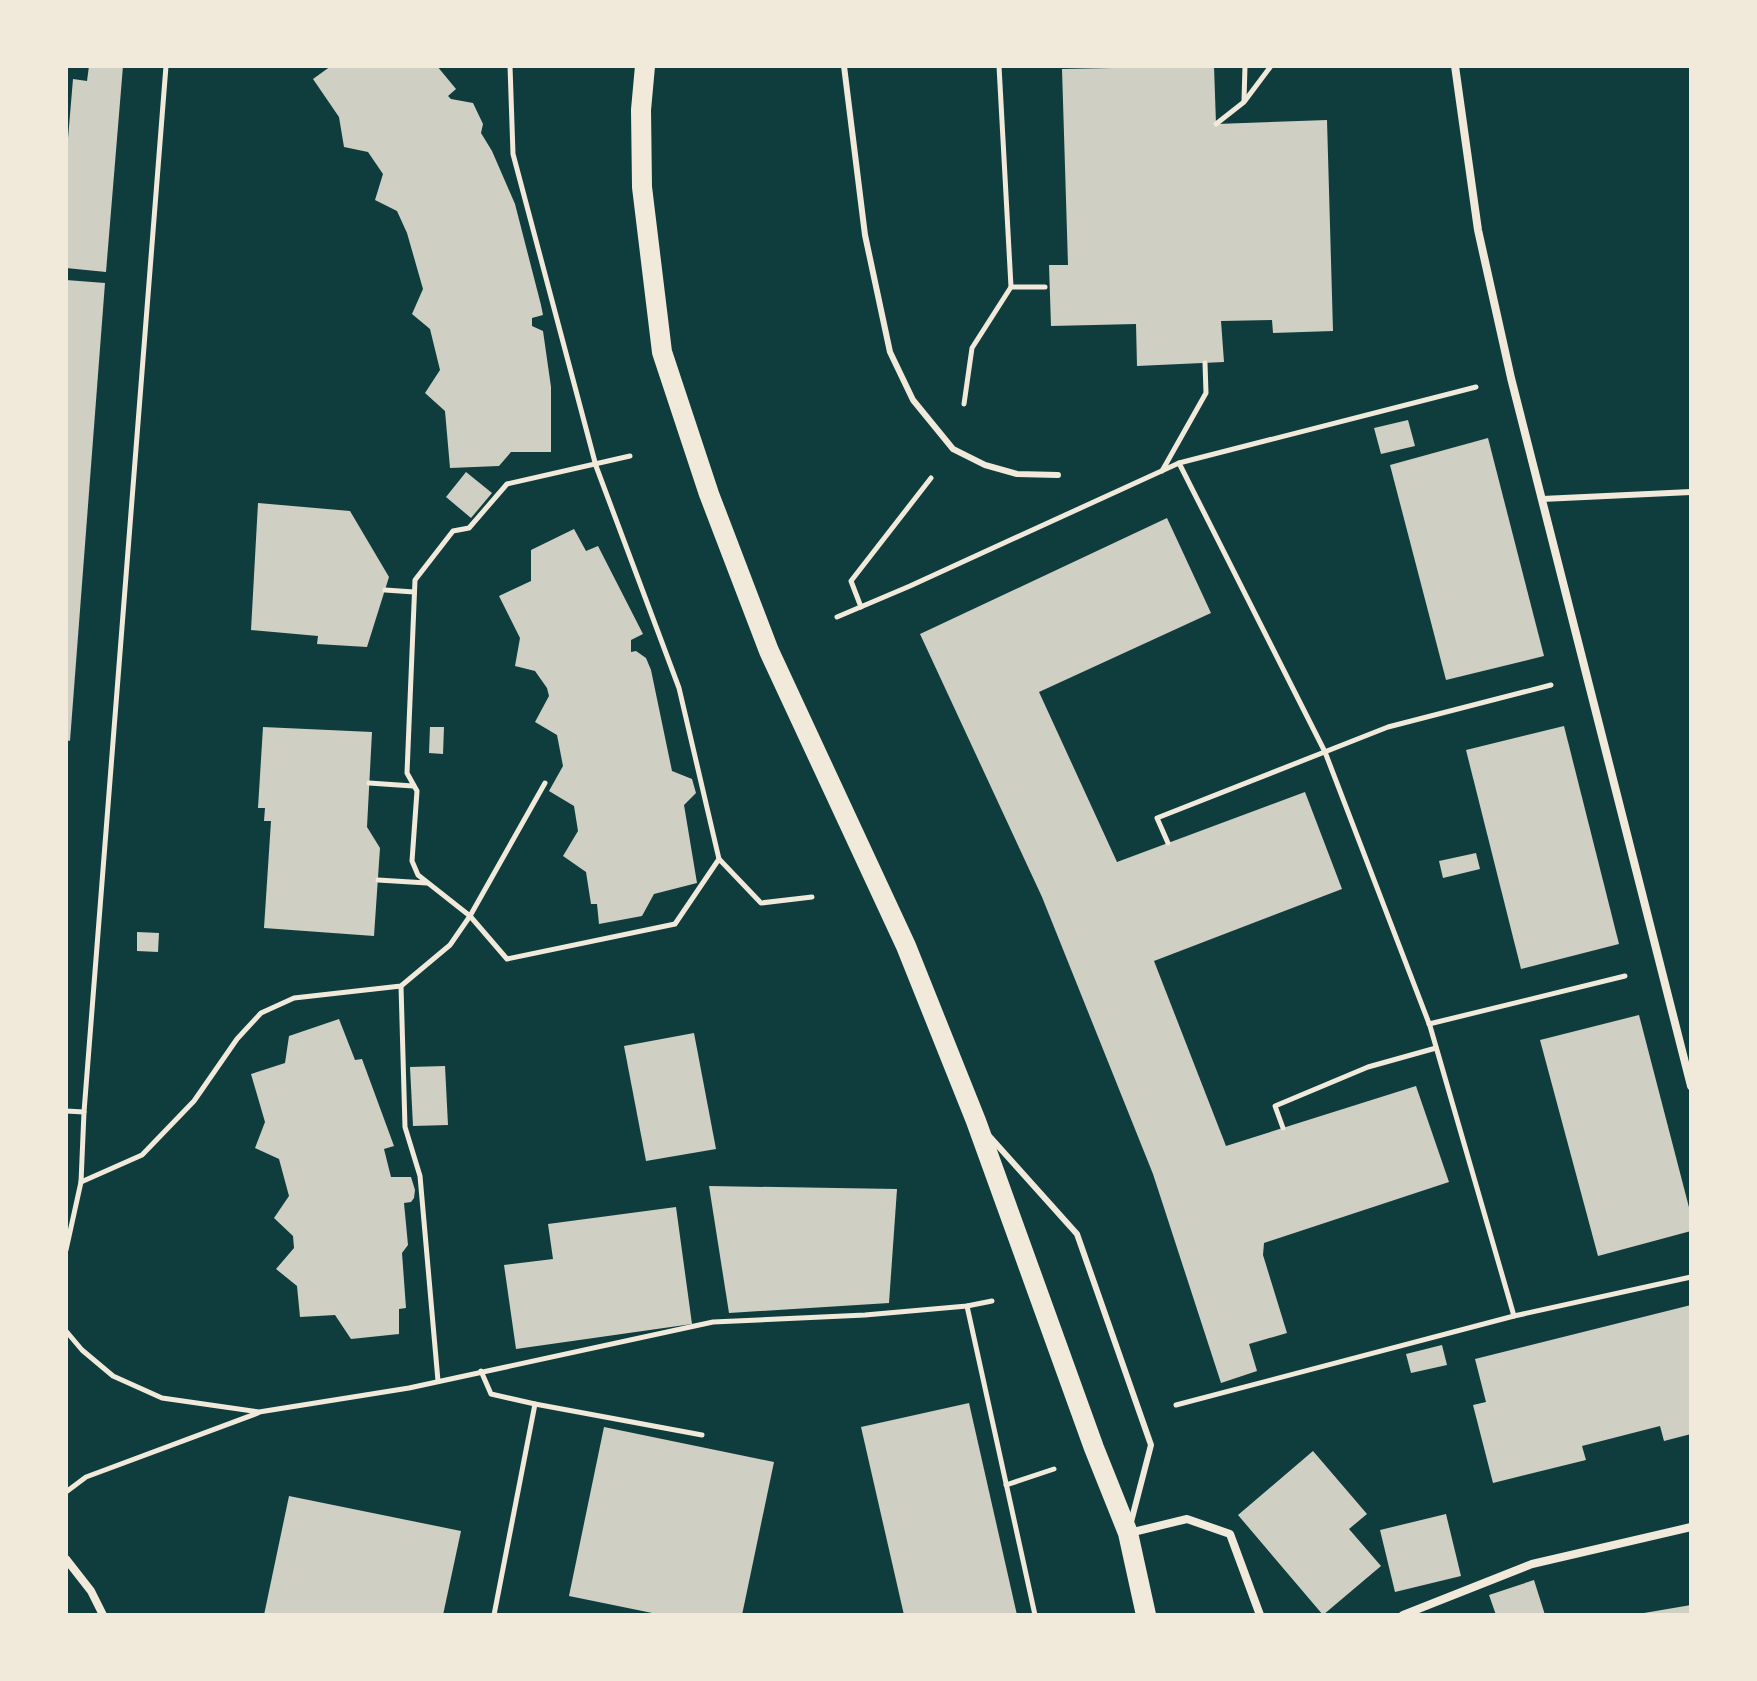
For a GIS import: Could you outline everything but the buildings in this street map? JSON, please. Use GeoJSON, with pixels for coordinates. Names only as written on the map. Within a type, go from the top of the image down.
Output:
{"type":"FeatureCollection","features":[{"type":"Feature","properties":{"kind":"main road"},"geometry":{"type":"LineString","coordinates":[[645,66],[641,110],[642,187],[662,352],[709,494],[769,651],[906,946],[976,1121],[1094,1448],[1128,1533],[1146,1615]]}},
{"type":"Feature","properties":{"kind":"street"},"geometry":{"type":"LineString","coordinates":[[1455,66],[1478,230],[1511,378],[1691,1086]]}},
{"type":"Feature","properties":{"kind":"street"},"geometry":{"type":"LineString","coordinates":[[1128,1533],[1187,1519],[1230,1534],[1260,1615]]}},
{"type":"Feature","properties":{"kind":"street"},"geometry":{"type":"LineString","coordinates":[[1403,1615],[1532,1564],[1691,1527]]}},
{"type":"Feature","properties":{"kind":"street"},"geometry":{"type":"LineString","coordinates":[[66,1559],[91,1591],[103,1615]]}},
{"type":"Feature","properties":{"kind":"lane"},"geometry":{"type":"LineString","coordinates":[[844,66],[865,235],[890,352],[913,400],[953,449],[985,465],[1017,474],[1058,475]]}},
{"type":"Feature","properties":{"kind":"lane"},"geometry":{"type":"LineString","coordinates":[[1542,499],[1691,492]]}},
{"type":"Feature","properties":{"kind":"lane"},"geometry":{"type":"LineString","coordinates":[[976,1121],[1077,1234],[1151,1445],[1128,1533]]}},
{"type":"Feature","properties":{"kind":"path"},"geometry":{"type":"LineString","coordinates":[[66,1250],[81,1182],[166,66]]}},
{"type":"Feature","properties":{"kind":"path"},"geometry":{"type":"LineString","coordinates":[[510,66],[513,154],[596,466],[679,688],[719,859],[761,903],[812,897]]}},
{"type":"Feature","properties":{"kind":"path"},"geometry":{"type":"LineString","coordinates":[[861,607],[851,581],[953,449],[962,417],[972,348],[1011,287],[999,66]]}},
{"type":"Feature","properties":{"kind":"path"},"geometry":{"type":"LineString","coordinates":[[1244,102],[1245,66]]}},
{"type":"Feature","properties":{"kind":"path"},"geometry":{"type":"LineString","coordinates":[[1216,124],[1244,102],[1271,66]]}},
{"type":"Feature","properties":{"kind":"path"},"geometry":{"type":"LineString","coordinates":[[1011,287],[1045,287]]}},
{"type":"Feature","properties":{"kind":"path"},"geometry":{"type":"LineString","coordinates":[[1162,471],[1206,393],[1205,363]]}},
{"type":"Feature","properties":{"kind":"path"},"geometry":{"type":"LineString","coordinates":[[837,617],[1179,463],[1511,378]]}},
{"type":"Feature","properties":{"kind":"path"},"geometry":{"type":"LineString","coordinates":[[630,456],[507,484],[469,528],[453,531],[415,580],[407,773],[417,791],[412,861],[418,875],[470,916],[507,959],[675,924],[719,859]]}},
{"type":"Feature","properties":{"kind":"path"},"geometry":{"type":"LineString","coordinates":[[1179,463],[1325,752],[1429,1024],[1514,1316]]}},
{"type":"Feature","properties":{"kind":"path"},"geometry":{"type":"LineString","coordinates":[[385,590],[414,592]]}},
{"type":"Feature","properties":{"kind":"path"},"geometry":{"type":"LineString","coordinates":[[1168,843],[1157,818],[1388,727],[1587,676]]}},
{"type":"Feature","properties":{"kind":"path"},"geometry":{"type":"LineString","coordinates":[[369,783],[414,786]]}},
{"type":"Feature","properties":{"kind":"path"},"geometry":{"type":"LineString","coordinates":[[81,1182],[142,1155],[194,1101],[237,1039],[261,1013],[294,998],[401,986],[450,945],[470,916],[545,783]]}},
{"type":"Feature","properties":{"kind":"path"},"geometry":{"type":"LineString","coordinates":[[378,880],[427,883]]}},
{"type":"Feature","properties":{"kind":"path"},"geometry":{"type":"LineString","coordinates":[[1429,1024],[1661,967]]}},
{"type":"Feature","properties":{"kind":"path"},"geometry":{"type":"LineString","coordinates":[[401,986],[405,1127],[420,1176],[438,1381]]}},
{"type":"Feature","properties":{"kind":"path"},"geometry":{"type":"LineString","coordinates":[[1283,1128],[1275,1106],[1368,1067],[1436,1048]]}},
{"type":"Feature","properties":{"kind":"path"},"geometry":{"type":"LineString","coordinates":[[66,1111],[84,1112]]}},
{"type":"Feature","properties":{"kind":"path"},"geometry":{"type":"LineString","coordinates":[[1170,1406],[1514,1316],[1691,1277]]}},
{"type":"Feature","properties":{"kind":"path"},"geometry":{"type":"LineString","coordinates":[[66,1492],[86,1477],[259,1412],[409,1388],[713,1322],[865,1315],[992,1301]]}},
{"type":"Feature","properties":{"kind":"path"},"geometry":{"type":"LineString","coordinates":[[967,1306],[1035,1615]]}},
{"type":"Feature","properties":{"kind":"path"},"geometry":{"type":"LineString","coordinates":[[66,1331],[82,1350],[113,1376],[162,1398],[259,1412]]}},
{"type":"Feature","properties":{"kind":"path"},"geometry":{"type":"LineString","coordinates":[[481,1371],[491,1394],[702,1435]]}},
{"type":"Feature","properties":{"kind":"path"},"geometry":{"type":"LineString","coordinates":[[494,1615],[535,1404]]}},
{"type":"Feature","properties":{"kind":"path"},"geometry":{"type":"LineString","coordinates":[[1005,1485],[1054,1469]]}}]}
